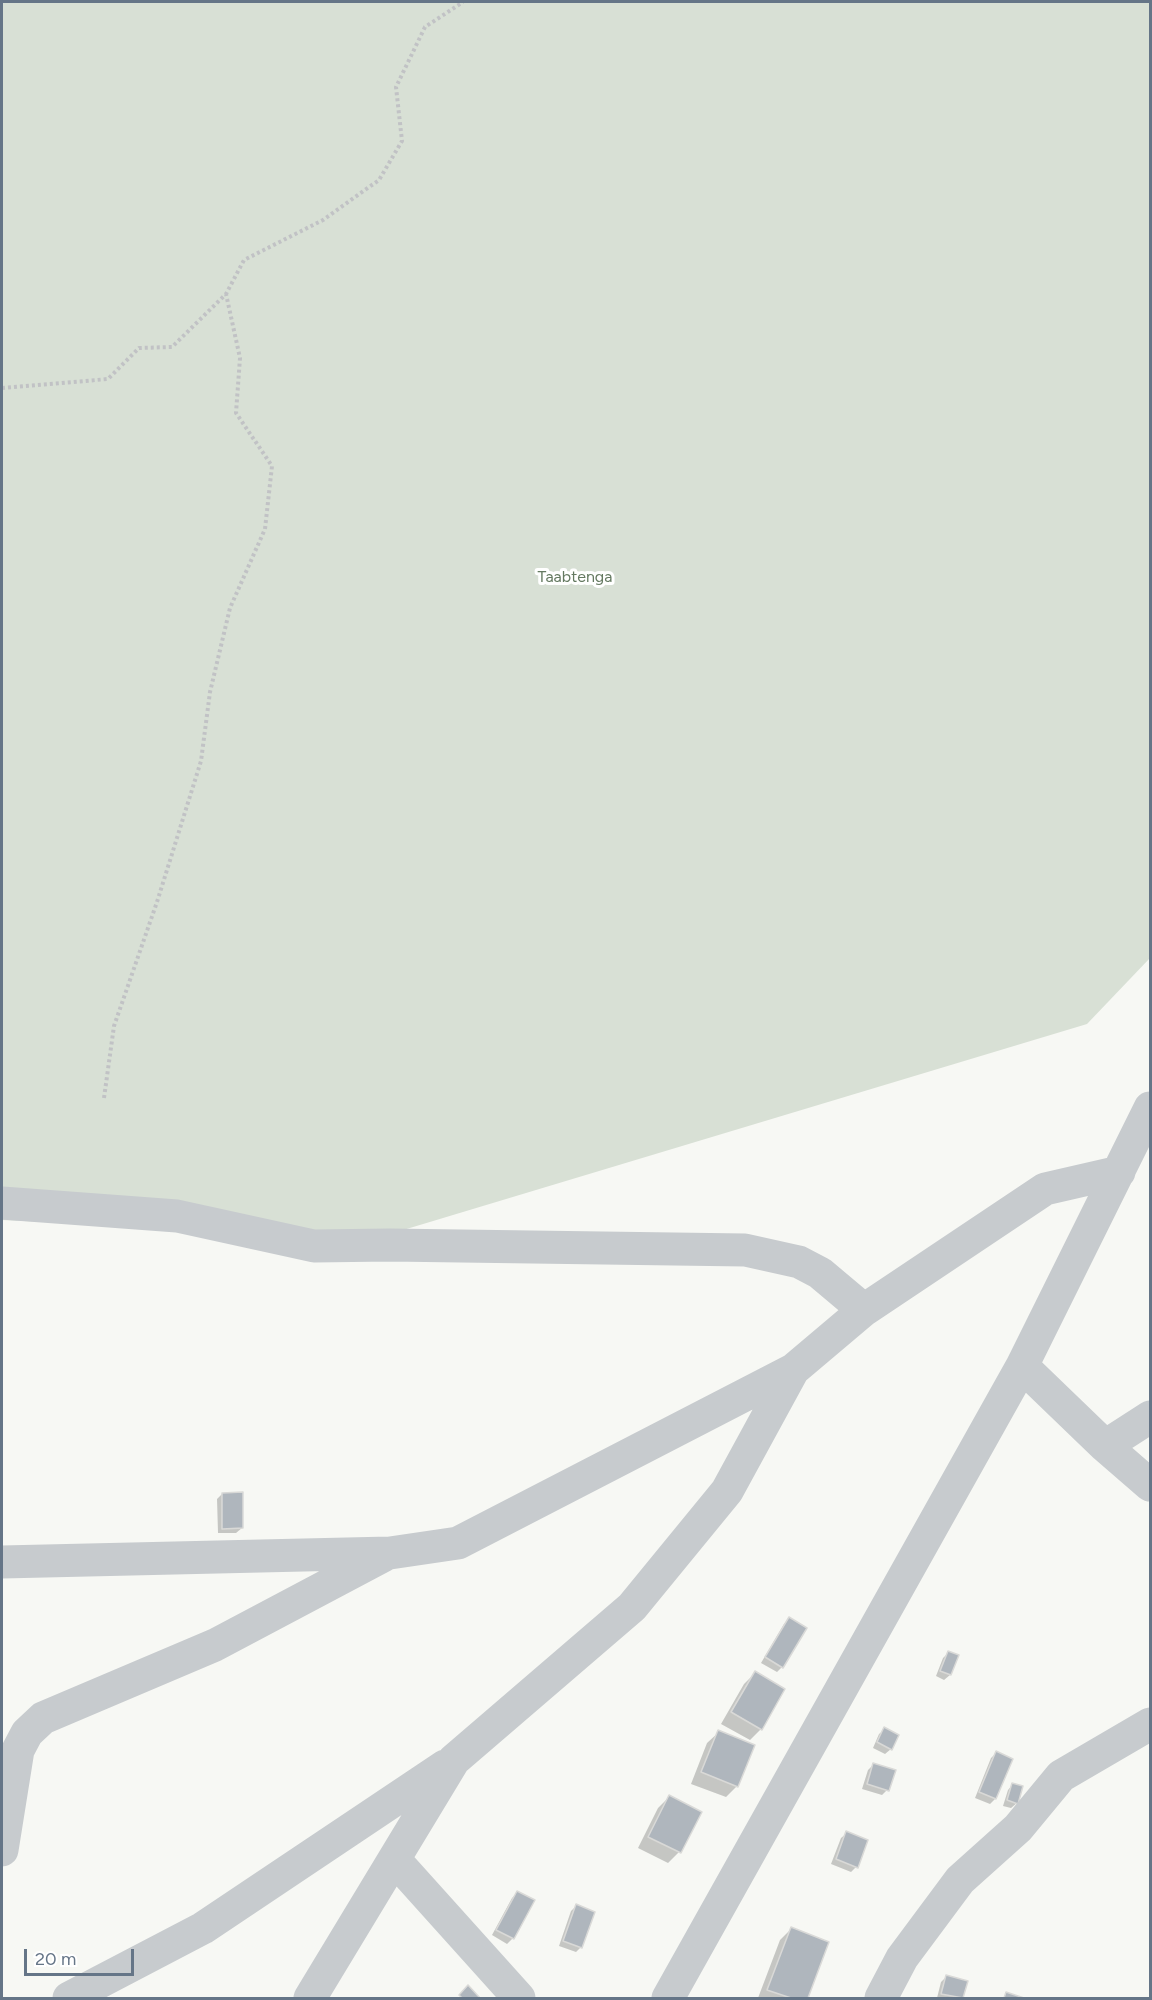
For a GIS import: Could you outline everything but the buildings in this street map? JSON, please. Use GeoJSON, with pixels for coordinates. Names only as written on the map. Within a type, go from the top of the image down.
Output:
{"type":"FeatureCollection","features":[{"type":"Feature","properties":{"kind":"street"},"geometry":{"type":"LineString","coordinates":[[668,1998],[1022,1366],[1150,1108]]}},
{"type":"Feature","properties":{"kind":"street"},"geometry":{"type":"LineString","coordinates":[[2,1562],[390,1553],[458,1543],[793,1370],[864,1310],[1045,1189],[1119,1172]]}},
{"type":"Feature","properties":{"kind":"street"},"geometry":{"type":"LineString","coordinates":[[2,1203],[177,1216],[314,1246],[745,1250],[799,1262],[813,1269],[864,1310]]}},
{"type":"Feature","properties":{"kind":"street"},"geometry":{"type":"LineString","coordinates":[[1022,1366],[1105,1446],[1150,1485]]}},
{"type":"Feature","properties":{"kind":"street"},"geometry":{"type":"LineString","coordinates":[[69,1998],[203,1928],[454,1760],[632,1607],[727,1491],[793,1370]]}},
{"type":"Feature","properties":{"kind":"street"},"geometry":{"type":"LineString","coordinates":[[1105,1446],[1150,1417]]}},
{"type":"Feature","properties":{"kind":"street"},"geometry":{"type":"LineString","coordinates":[[2,1850],[18,1750],[27,1733],[43,1718],[214,1645],[390,1553]]}},
{"type":"Feature","properties":{"kind":"street"},"geometry":{"type":"LineString","coordinates":[[880,1998],[902,1958],[960,1880],[1018,1828],[1060,1776],[1150,1724]]}},
{"type":"Feature","properties":{"kind":"street"},"geometry":{"type":"LineString","coordinates":[[310,1998],[454,1760]]}},
{"type":"Feature","properties":{"kind":"street"},"geometry":{"type":"LineString","coordinates":[[394,1859],[519,1998]]}},
{"type":"Feature","properties":{"kind":"path"},"geometry":{"type":"LineString","coordinates":[[2,388],[108,379],[139,348],[172,347],[226,294],[244,260],[322,220],[379,180],[402,141],[396,87],[425,27],[463,2]]}},
{"type":"Feature","properties":{"kind":"path"},"geometry":{"type":"LineString","coordinates":[[104,1098],[114,1026],[157,902],[201,761],[210,692],[230,608],[265,529],[272,466],[236,414],[240,358],[226,294]]}},
{"type":"Feature","properties":{"kind":"green space","name":"Taabtenga"},"geometry":{"type":"Polygon","coordinates":[[[2,2],[1150,2],[1150,958],[1087,1024],[380,1237],[2,1220],[2,2]]]}}]}
